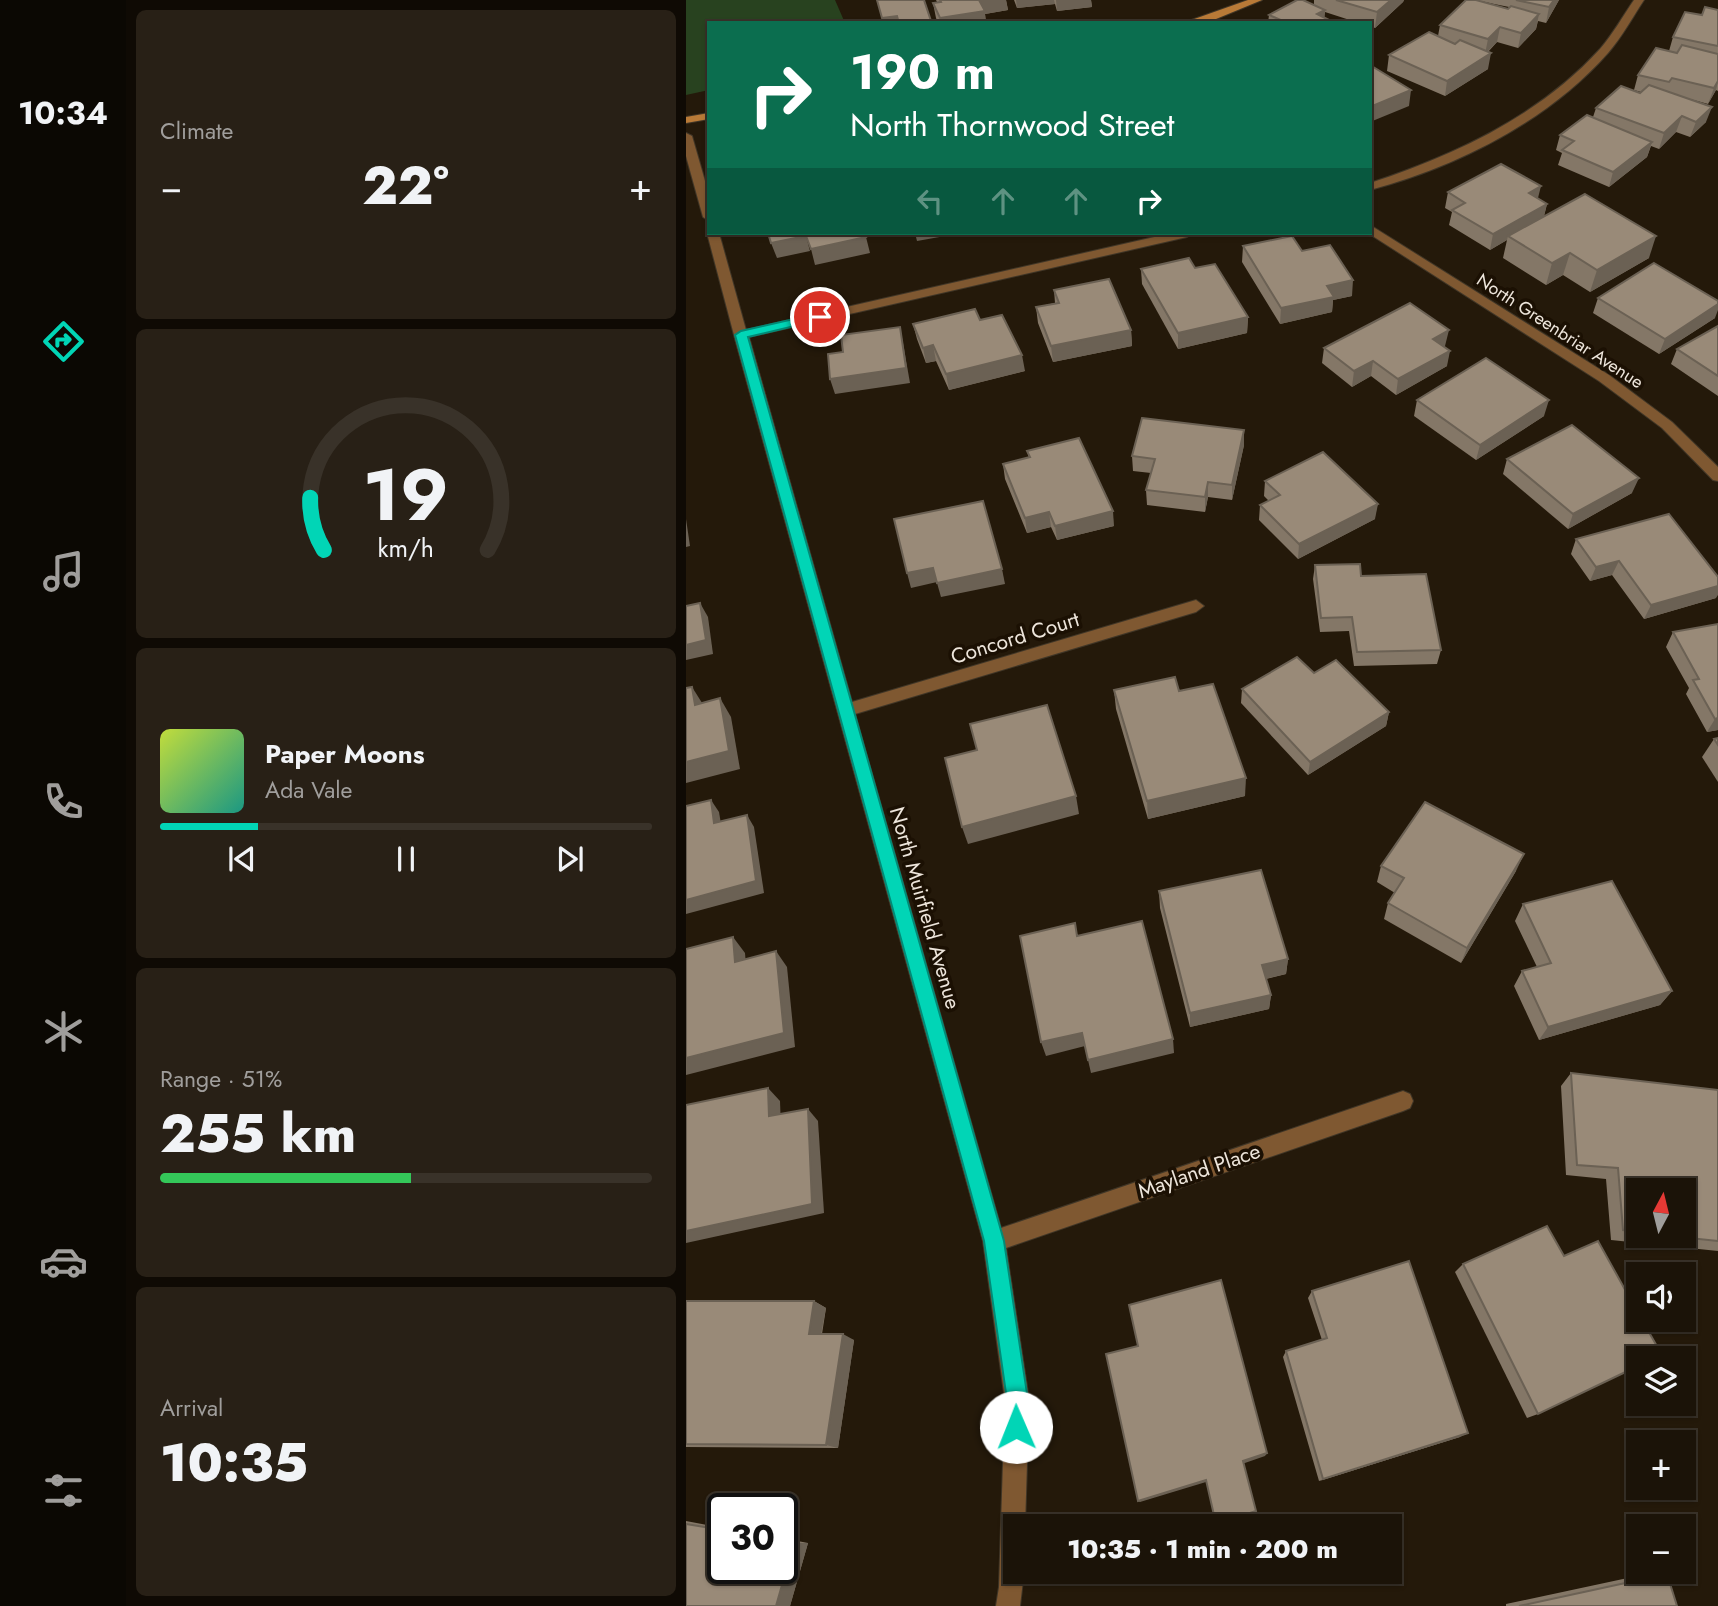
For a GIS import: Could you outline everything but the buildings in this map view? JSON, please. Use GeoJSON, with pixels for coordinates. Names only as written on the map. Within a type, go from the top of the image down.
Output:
{"type":"FeatureCollection","features":[{"type":"Feature","properties":{"kind":"street"},"geometry":{"type":"LineString","coordinates":[[1196,21],[1257,0]]}},
{"type":"Feature","properties":{"kind":"street"},"geometry":{"type":"LineString","coordinates":[[1372,186],[1444,160],[1497,134],[1542,107],[1604,51],[1639,0]]}},
{"type":"Feature","properties":{"kind":"street"},"geometry":{"type":"LineString","coordinates":[[686,120],[707,116]]}},
{"type":"Feature","properties":{"kind":"street"},"geometry":{"type":"LineString","coordinates":[[686,136],[707,211]]}},
{"type":"Feature","properties":{"kind":"street","name":"North Greenbriar Avenue"},"geometry":{"type":"LineString","coordinates":[[1372,230],[1604,378],[1667,425],[1718,476]]}},
{"type":"Feature","properties":{"kind":"street","name":"North Muirfield Avenue"},"geometry":{"type":"LineString","coordinates":[[714,235],[994,1241],[1017,1400],[1011,1587],[1008,1606]]}},
{"type":"Feature","properties":{"kind":"street"},"geometry":{"type":"LineString","coordinates":[[741,335],[1178,235]]}},
{"type":"Feature","properties":{"kind":"street","name":"Concord Court"},"geometry":{"type":"LineString","coordinates":[[846,710],[1196,606]]}},
{"type":"Feature","properties":{"kind":"street","name":"Mayland Place"},"geometry":{"type":"LineString","coordinates":[[994,1241],[1404,1101]]}},
{"type":"Feature","properties":{"kind":"green space"},"geometry":{"type":"Polygon","coordinates":[[[686,0],[835,0],[844,21],[707,21],[707,90],[686,95],[686,0]]]}},
{"type":"Feature","properties":{"kind":"route"},"geometry":{"type":"LineString","coordinates":[[820,317],[741,335],[994,1241],[1017,1400],[1016,1427]]}}]}
